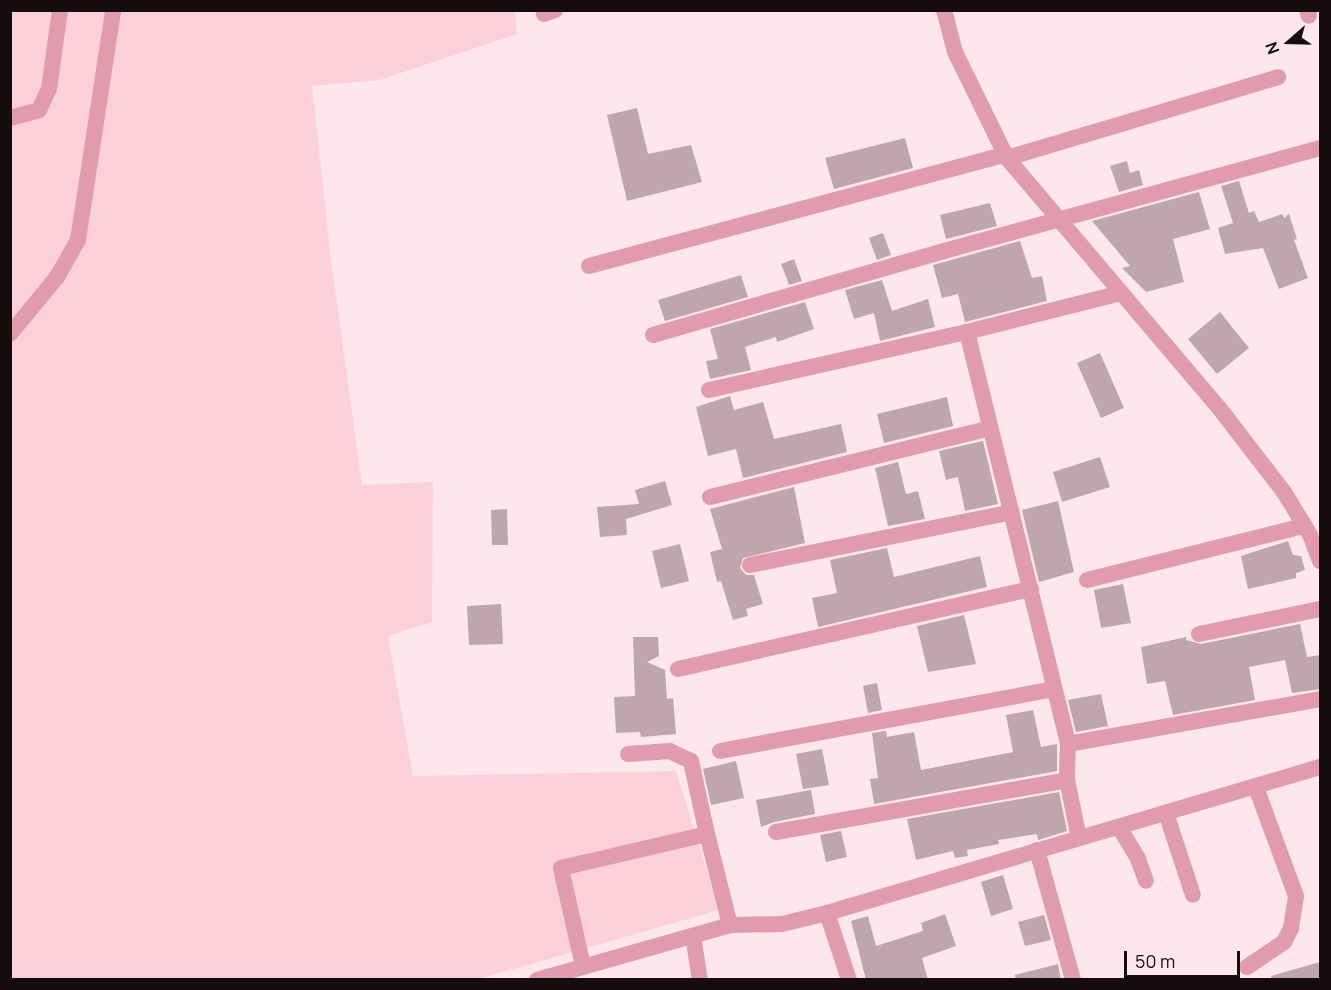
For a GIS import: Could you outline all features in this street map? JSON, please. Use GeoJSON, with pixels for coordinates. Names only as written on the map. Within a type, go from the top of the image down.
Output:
{"type":"FeatureCollection","features":[{"type":"Feature","properties":{"kind":"street"},"geometry":{"type":"LineString","coordinates":[[10,118],[39,110],[49,89],[60,10]]}},
{"type":"Feature","properties":{"kind":"street"},"geometry":{"type":"LineString","coordinates":[[10,334],[57,277],[78,240],[113,10]]}},
{"type":"Feature","properties":{"kind":"street"},"geometry":{"type":"LineString","coordinates":[[944,10],[955,52],[1007,156],[1220,409],[1284,492],[1304,526],[1320,561]]}},
{"type":"Feature","properties":{"kind":"street"},"geometry":{"type":"LineString","coordinates":[[589,266],[1007,156],[1278,77]]}},
{"type":"Feature","properties":{"kind":"street"},"geometry":{"type":"LineString","coordinates":[[653,335],[1059,219],[1320,148]]}},
{"type":"Feature","properties":{"kind":"street"},"geometry":{"type":"LineString","coordinates":[[709,390],[967,332],[1121,293]]}},
{"type":"Feature","properties":{"kind":"street"},"geometry":{"type":"LineString","coordinates":[[967,332],[1068,744],[1067,780],[1079,838]]}},
{"type":"Feature","properties":{"kind":"street"},"geometry":{"type":"LineString","coordinates":[[710,497],[990,428]]}},
{"type":"Feature","properties":{"kind":"street"},"geometry":{"type":"LineString","coordinates":[[750,565],[1012,512]]}},
{"type":"Feature","properties":{"kind":"street"},"geometry":{"type":"LineString","coordinates":[[1087,580],[1304,526]]}},
{"type":"Feature","properties":{"kind":"street"},"geometry":{"type":"LineString","coordinates":[[678,669],[1031,589]]}},
{"type":"Feature","properties":{"kind":"street"},"geometry":{"type":"LineString","coordinates":[[1199,634],[1320,609]]}},
{"type":"Feature","properties":{"kind":"street"},"geometry":{"type":"LineString","coordinates":[[720,751],[1053,689]]}},
{"type":"Feature","properties":{"kind":"street"},"geometry":{"type":"LineString","coordinates":[[1068,744],[1320,699]]}},
{"type":"Feature","properties":{"kind":"street"},"geometry":{"type":"LineString","coordinates":[[628,754],[670,752],[691,761],[730,925]]}},
{"type":"Feature","properties":{"kind":"street"},"geometry":{"type":"LineString","coordinates":[[537,980],[730,925],[782,924],[827,913],[1320,767]]}},
{"type":"Feature","properties":{"kind":"street"},"geometry":{"type":"LineString","coordinates":[[776,832],[1067,780]]}},
{"type":"Feature","properties":{"kind":"street"},"geometry":{"type":"LineString","coordinates":[[1247,967],[1284,942],[1291,928],[1296,896],[1256,787]]}},
{"type":"Feature","properties":{"kind":"street"},"geometry":{"type":"LineString","coordinates":[[1167,813],[1193,894]]}},
{"type":"Feature","properties":{"kind":"street"},"geometry":{"type":"LineString","coordinates":[[1119,827],[1138,859],[1146,881]]}},
{"type":"Feature","properties":{"kind":"street"},"geometry":{"type":"LineString","coordinates":[[583,966],[561,868],[707,834]]}},
{"type":"Feature","properties":{"kind":"street"},"geometry":{"type":"LineString","coordinates":[[1037,850],[1073,980]]}},
{"type":"Feature","properties":{"kind":"street"},"geometry":{"type":"LineString","coordinates":[[827,913],[849,980]]}},
{"type":"Feature","properties":{"kind":"street"},"geometry":{"type":"LineString","coordinates":[[693,936],[700,980]]}},
{"type":"Feature","properties":{"kind":"shaded area"},"geometry":{"type":"Polygon","coordinates":[[[10,11],[515,11],[517,34],[380,80],[312,86],[331,259],[362,485],[433,482],[432,622],[388,636],[413,776],[676,771],[719,910],[478,979],[11,979],[10,11]]]}},
{"type":"Feature","properties":{"kind":"building"},"geometry":{"type":"Polygon","coordinates":[[[637,108],[648,154],[691,145],[702,182],[627,201],[607,115],[637,108]]]}},
{"type":"Feature","properties":{"kind":"building"},"geometry":{"type":"Polygon","coordinates":[[[905,138],[913,168],[834,189],[825,158],[905,138]]]}},
{"type":"Feature","properties":{"kind":"building"},"geometry":{"type":"Polygon","coordinates":[[[1127,161],[1130,173],[1139,170],[1143,185],[1119,192],[1110,166],[1127,161]]]}},
{"type":"Feature","properties":{"kind":"building"},"geometry":{"type":"Polygon","coordinates":[[[1239,181],[1249,213],[1254,211],[1259,222],[1282,214],[1284,218],[1289,214],[1297,239],[1294,240],[1308,278],[1279,289],[1263,248],[1225,254],[1218,228],[1233,223],[1221,186],[1239,181]]]}},
{"type":"Feature","properties":{"kind":"building"},"geometry":{"type":"Polygon","coordinates":[[[1199,192],[1210,229],[1173,239],[1184,282],[1146,292],[1122,268],[1130,266],[1092,221],[1199,192]]]}},
{"type":"Feature","properties":{"kind":"building"},"geometry":{"type":"Polygon","coordinates":[[[990,203],[997,226],[946,239],[940,215],[990,203]]]}},
{"type":"Feature","properties":{"kind":"building"},"geometry":{"type":"Polygon","coordinates":[[[883,233],[891,255],[877,260],[869,238],[883,233]]]}},
{"type":"Feature","properties":{"kind":"building"},"geometry":{"type":"Polygon","coordinates":[[[1020,241],[1032,278],[1042,276],[1047,301],[965,322],[958,294],[942,298],[933,265],[1020,241]]]}},
{"type":"Feature","properties":{"kind":"building"},"geometry":{"type":"Polygon","coordinates":[[[794,259],[802,281],[789,285],[781,264],[794,259]]]}},
{"type":"Feature","properties":{"kind":"building"},"geometry":{"type":"Polygon","coordinates":[[[741,275],[748,297],[665,321],[658,300],[741,275]]]}},
{"type":"Feature","properties":{"kind":"building"},"geometry":{"type":"Polygon","coordinates":[[[882,280],[892,311],[928,299],[935,327],[880,341],[874,313],[854,319],[845,290],[882,280]]]}},
{"type":"Feature","properties":{"kind":"building"},"geometry":{"type":"Polygon","coordinates":[[[805,302],[814,329],[777,342],[776,337],[745,347],[751,370],[710,379],[706,361],[718,359],[710,329],[805,302]]]}},
{"type":"Feature","properties":{"kind":"building"},"geometry":{"type":"Polygon","coordinates":[[[1220,312],[1249,348],[1217,374],[1188,339],[1220,312]]]}},
{"type":"Feature","properties":{"kind":"building"},"geometry":{"type":"Polygon","coordinates":[[[1100,353],[1124,408],[1101,418],[1077,363],[1100,353]]]}},
{"type":"Feature","properties":{"kind":"building"},"geometry":{"type":"Polygon","coordinates":[[[730,396],[734,410],[763,402],[774,439],[841,424],[847,452],[743,478],[736,449],[708,456],[696,407],[730,396]]]}},
{"type":"Feature","properties":{"kind":"building"},"geometry":{"type":"Polygon","coordinates":[[[947,397],[953,426],[884,443],[877,414],[947,397]]]}},
{"type":"Feature","properties":{"kind":"building"},"geometry":{"type":"Polygon","coordinates":[[[983,441],[998,504],[965,511],[958,477],[946,480],[939,451],[983,441]]]}},
{"type":"Feature","properties":{"kind":"building"},"geometry":{"type":"Polygon","coordinates":[[[1100,457],[1110,487],[1062,502],[1053,472],[1100,457]]]}},
{"type":"Feature","properties":{"kind":"building"},"geometry":{"type":"Polygon","coordinates":[[[898,462],[906,494],[918,491],[925,519],[888,526],[875,468],[898,462]]]}},
{"type":"Feature","properties":{"kind":"building"},"geometry":{"type":"Polygon","coordinates":[[[665,481],[672,505],[626,519],[627,535],[600,537],[597,507],[639,504],[635,490],[665,481]]]}},
{"type":"Feature","properties":{"kind":"building"},"geometry":{"type":"Polygon","coordinates":[[[794,487],[805,543],[743,558],[740,568],[746,575],[754,575],[763,604],[746,609],[748,616],[733,620],[721,581],[717,582],[710,552],[722,549],[710,509],[794,487]]]}},
{"type":"Feature","properties":{"kind":"building"},"geometry":{"type":"Polygon","coordinates":[[[1058,501],[1074,572],[1039,582],[1022,510],[1058,501]]]}},
{"type":"Feature","properties":{"kind":"building"},"geometry":{"type":"Polygon","coordinates":[[[507,509],[508,545],[492,545],[491,510],[507,509]]]}},
{"type":"Feature","properties":{"kind":"building"},"geometry":{"type":"Polygon","coordinates":[[[1288,541],[1293,555],[1301,556],[1305,570],[1296,573],[1296,578],[1248,589],[1241,556],[1288,541]]]}},
{"type":"Feature","properties":{"kind":"building"},"geometry":{"type":"Polygon","coordinates":[[[680,544],[689,581],[661,588],[652,551],[680,544]]]}},
{"type":"Feature","properties":{"kind":"building"},"geometry":{"type":"Polygon","coordinates":[[[887,548],[894,577],[980,556],[987,587],[818,627],[812,598],[837,593],[830,560],[887,548]]]}},
{"type":"Feature","properties":{"kind":"building"},"geometry":{"type":"Polygon","coordinates":[[[1123,584],[1131,623],[1101,628],[1094,590],[1123,584]]]}},
{"type":"Feature","properties":{"kind":"building"},"geometry":{"type":"Polygon","coordinates":[[[501,604],[503,644],[469,645],[467,606],[501,604]]]}},
{"type":"Feature","properties":{"kind":"building"},"geometry":{"type":"Polygon","coordinates":[[[964,615],[976,664],[928,672],[917,626],[964,615]]]}},
{"type":"Feature","properties":{"kind":"building"},"geometry":{"type":"Polygon","coordinates":[[[1300,624],[1307,657],[1320,655],[1320,689],[1292,693],[1285,660],[1249,667],[1255,700],[1173,715],[1165,681],[1147,684],[1141,647],[1186,637],[1186,640],[1201,644],[1300,624]]]}},
{"type":"Feature","properties":{"kind":"building"},"geometry":{"type":"Polygon","coordinates":[[[633,637],[658,637],[659,656],[647,662],[665,670],[667,699],[673,698],[676,734],[641,737],[640,732],[616,733],[614,697],[635,696],[633,637]]]}},
{"type":"Feature","properties":{"kind":"building"},"geometry":{"type":"Polygon","coordinates":[[[877,683],[882,710],[868,713],[863,686],[877,683]]]}},
{"type":"Feature","properties":{"kind":"building"},"geometry":{"type":"Polygon","coordinates":[[[1101,694],[1108,726],[1076,732],[1068,700],[1101,694]]]}},
{"type":"Feature","properties":{"kind":"building"},"geometry":{"type":"Polygon","coordinates":[[[1033,710],[1041,747],[1057,744],[1057,771],[874,804],[870,779],[878,778],[872,733],[886,731],[887,737],[914,732],[921,770],[1013,752],[1006,715],[1033,710]]]}},
{"type":"Feature","properties":{"kind":"building"},"geometry":{"type":"Polygon","coordinates":[[[822,749],[829,785],[803,789],[796,754],[822,749]]]}},
{"type":"Feature","properties":{"kind":"building"},"geometry":{"type":"Polygon","coordinates":[[[736,761],[744,798],[711,805],[703,769],[736,761]]]}},
{"type":"Feature","properties":{"kind":"building"},"geometry":{"type":"Polygon","coordinates":[[[811,790],[815,814],[774,822],[761,827],[756,800],[811,790]]]}},
{"type":"Feature","properties":{"kind":"building"},"geometry":{"type":"Polygon","coordinates":[[[1059,792],[1067,831],[1038,840],[1037,834],[998,840],[999,844],[967,850],[968,856],[955,858],[953,851],[916,860],[907,819],[1059,792]]]}},
{"type":"Feature","properties":{"kind":"building"},"geometry":{"type":"Polygon","coordinates":[[[841,831],[847,857],[826,862],[820,835],[841,831]]]}},
{"type":"Feature","properties":{"kind":"building"},"geometry":{"type":"Polygon","coordinates":[[[1003,875],[1013,909],[991,916],[981,882],[1003,875]]]}},
{"type":"Feature","properties":{"kind":"building"},"geometry":{"type":"Polygon","coordinates":[[[945,914],[956,946],[922,958],[928,980],[866,980],[851,921],[868,916],[876,946],[923,931],[921,923],[945,914]]]}},
{"type":"Feature","properties":{"kind":"building"},"geometry":{"type":"Polygon","coordinates":[[[1044,915],[1051,940],[1025,946],[1018,922],[1044,915]]]}},
{"type":"Feature","properties":{"kind":"building"},"geometry":{"type":"Polygon","coordinates":[[[1320,962],[1320,980],[1272,980],[1271,976],[1320,962]]]}},
{"type":"Feature","properties":{"kind":"building"},"geometry":{"type":"Polygon","coordinates":[[[1058,964],[1061,980],[1016,980],[1015,975],[1058,964]]]}}]}
